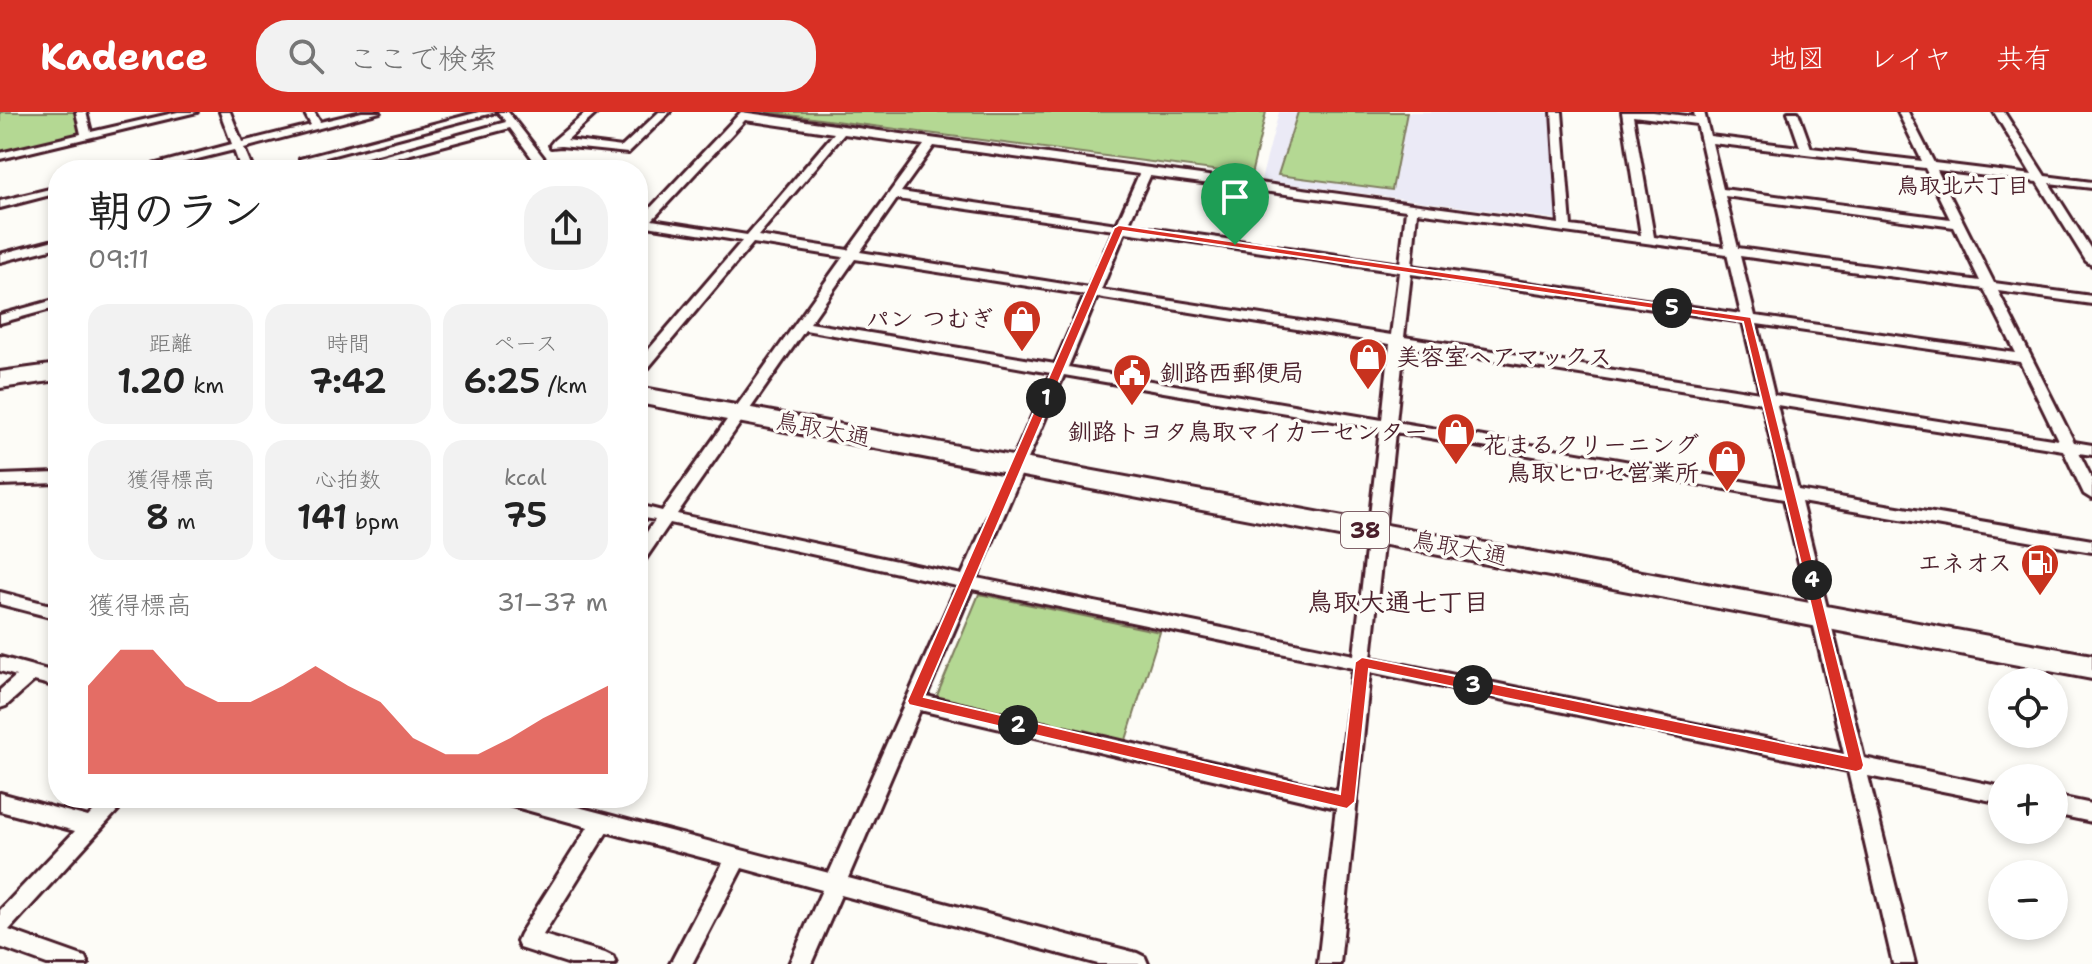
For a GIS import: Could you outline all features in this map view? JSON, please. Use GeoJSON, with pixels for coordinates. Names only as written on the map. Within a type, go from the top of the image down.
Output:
{"type":"FeatureCollection","features":[{"type":"Feature","properties":{"kind":"highway"},"geometry":{"type":"LineString","coordinates":[[0,380],[48,373]]}},
{"type":"Feature","properties":{"kind":"highway","name":"鳥取大通"},"geometry":{"type":"LineString","coordinates":[[648,397],[2092,667]]}},
{"type":"Feature","properties":{"kind":"street"},"geometry":{"type":"LineString","coordinates":[[81,112],[87,136]]}},
{"type":"Feature","properties":{"kind":"street"},"geometry":{"type":"LineString","coordinates":[[0,156],[192,112]]}},
{"type":"Feature","properties":{"kind":"street"},"geometry":{"type":"LineString","coordinates":[[225,112],[243,160]]}},
{"type":"Feature","properties":{"kind":"street"},"geometry":{"type":"LineString","coordinates":[[309,112],[317,126]]}},
{"type":"Feature","properties":{"kind":"street"},"geometry":{"type":"LineString","coordinates":[[181,160],[375,112]]}},
{"type":"Feature","properties":{"kind":"street"},"geometry":{"type":"LineString","coordinates":[[305,160],[491,112]]}},
{"type":"Feature","properties":{"kind":"street"},"geometry":{"type":"LineString","coordinates":[[371,160],[524,112]]}},
{"type":"Feature","properties":{"kind":"street"},"geometry":{"type":"LineString","coordinates":[[546,160],[558,142],[593,112]]}},
{"type":"Feature","properties":{"kind":"street"},"geometry":{"type":"LineString","coordinates":[[558,142],[624,151],[665,112]]}},
{"type":"Feature","properties":{"kind":"street"},"geometry":{"type":"LineString","coordinates":[[1557,112],[1565,228]]}},
{"type":"Feature","properties":{"kind":"street"},"geometry":{"type":"LineString","coordinates":[[1648,240],[1627,112],[1700,116],[1904,964]]}},
{"type":"Feature","properties":{"kind":"street"},"geometry":{"type":"LineString","coordinates":[[1793,112],[1807,151]]}},
{"type":"Feature","properties":{"kind":"street"},"geometry":{"type":"LineString","coordinates":[[1903,112],[2092,494]]}},
{"type":"Feature","properties":{"kind":"street"},"geometry":{"type":"LineString","coordinates":[[1999,112],[2092,261]]}},
{"type":"Feature","properties":{"kind":"street"},"geometry":{"type":"LineString","coordinates":[[648,216],[745,114],[842,130],[2092,300]]}},
{"type":"Feature","properties":{"kind":"street"},"geometry":{"type":"LineString","coordinates":[[508,119],[538,160]]}},
{"type":"Feature","properties":{"kind":"street"},"geometry":{"type":"LineString","coordinates":[[648,359],[842,130]]}},
{"type":"Feature","properties":{"kind":"street"},"geometry":{"type":"LineString","coordinates":[[1706,139],[2092,185]]}},
{"type":"Feature","properties":{"kind":"street"},"geometry":{"type":"LineString","coordinates":[[648,543],[804,326],[931,142]]}},
{"type":"Feature","properties":{"kind":"street"},"geometry":{"type":"LineString","coordinates":[[800,964],[1146,171]]}},
{"type":"Feature","properties":{"kind":"street"},"geometry":{"type":"LineString","coordinates":[[1718,192],[1958,224]]}},
{"type":"Feature","properties":{"kind":"street"},"geometry":{"type":"LineString","coordinates":[[0,205],[48,193]]}},
{"type":"Feature","properties":{"kind":"street"},"geometry":{"type":"LineString","coordinates":[[895,195],[2026,359]]}},
{"type":"Feature","properties":{"kind":"street"},"geometry":{"type":"LineString","coordinates":[[1329,964],[1412,208]]}},
{"type":"Feature","properties":{"kind":"street"},"geometry":{"type":"LineString","coordinates":[[648,225],[2092,450]]}},
{"type":"Feature","properties":{"kind":"street"},"geometry":{"type":"LineString","coordinates":[[0,258],[48,246]]}},
{"type":"Feature","properties":{"kind":"street"},"geometry":{"type":"LineString","coordinates":[[0,319],[48,306]]}},
{"type":"Feature","properties":{"kind":"street"},"geometry":{"type":"LineString","coordinates":[[804,326],[1388,423],[2092,546]]}},
{"type":"Feature","properties":{"kind":"street"},"geometry":{"type":"LineString","coordinates":[[0,480],[48,478]]}},
{"type":"Feature","properties":{"kind":"street"},"geometry":{"type":"LineString","coordinates":[[648,513],[1988,792]]}},
{"type":"Feature","properties":{"kind":"street"},"geometry":{"type":"LineString","coordinates":[[0,598],[48,610]]}},
{"type":"Feature","properties":{"kind":"street"},"geometry":{"type":"LineString","coordinates":[[0,664],[48,677]]}},
{"type":"Feature","properties":{"kind":"street"},"geometry":{"type":"LineString","coordinates":[[0,701],[31,673]]}},
{"type":"Feature","properties":{"kind":"street"},"geometry":{"type":"LineString","coordinates":[[915,701],[1347,802]]}},
{"type":"Feature","properties":{"kind":"street"},"geometry":{"type":"LineString","coordinates":[[0,802],[91,827]]}},
{"type":"Feature","properties":{"kind":"street"},"geometry":{"type":"LineString","coordinates":[[0,925],[109,808]]}},
{"type":"Feature","properties":{"kind":"street"},"geometry":{"type":"LineString","coordinates":[[550,808],[1137,964]]}},
{"type":"Feature","properties":{"kind":"street"},"geometry":{"type":"LineString","coordinates":[[2068,808],[2092,813]]}},
{"type":"Feature","properties":{"kind":"street"},"geometry":{"type":"LineString","coordinates":[[602,822],[528,941],[605,964]]}},
{"type":"Feature","properties":{"kind":"street"},"geometry":{"type":"LineString","coordinates":[[681,964],[737,857]]}},
{"type":"Feature","properties":{"kind":"street"},"geometry":{"type":"LineString","coordinates":[[0,937],[77,964]]}},
{"type":"Feature","properties":{"kind":"shaded area"},"geometry":{"type":"Polygon","coordinates":[[[1279,112],[1552,112],[1562,220],[1261,180],[1279,112]]]}},
{"type":"Feature","properties":{"kind":"green space"},"geometry":{"type":"Polygon","coordinates":[[[0,112],[78,112],[83,133],[0,152],[0,112]]]}},
{"type":"Feature","properties":{"kind":"green space"},"geometry":{"type":"Polygon","coordinates":[[[766,112],[1266,112],[1251,175],[766,112]]]}},
{"type":"Feature","properties":{"kind":"green space"},"geometry":{"type":"Polygon","coordinates":[[[1298,112],[1407,112],[1392,190],[1278,175],[1298,112]]]}},
{"type":"Feature","properties":{"kind":"green space"},"geometry":{"type":"Polygon","coordinates":[[[979,594],[1160,632],[1125,743],[936,698],[979,594]]]}},
{"type":"Feature","properties":{"kind":"place","name":"パン つむぎ"},"geometry":{"type":"Point","coordinates":[1022,353]}},
{"type":"Feature","properties":{"kind":"place","name":"美容室ヘアマックス"},"geometry":{"type":"Point","coordinates":[1368,391]}},
{"type":"Feature","properties":{"kind":"place","name":"釧路西郵便局"},"geometry":{"type":"Point","coordinates":[1132,407]}},
{"type":"Feature","properties":{"kind":"place","name":"釧路トヨタ鳥取マイカーセンター"},"geometry":{"type":"Point","coordinates":[1456,466]}},
{"type":"Feature","properties":{"kind":"place","name":"花まるクリーニング 鳥取ヒロセ営業所"},"geometry":{"type":"Point","coordinates":[1727,493]}},
{"type":"Feature","properties":{"kind":"place","name":"エネオス"},"geometry":{"type":"Point","coordinates":[2040,597]}},
{"type":"Feature","properties":{"kind":"district","name":"鳥取北六丁目"},"geometry":{"type":"Point","coordinates":[1963,185]}},
{"type":"Feature","properties":{"kind":"district","name":"鳥取大通七丁目"},"geometry":{"type":"Point","coordinates":[1398,602]}},
{"type":"Feature","properties":{"kind":"route"},"geometry":{"type":"LineString","coordinates":[[1119,228],[1235,245],[1747,319],[1856,765],[1362,662],[1347,802],[915,701],[1119,228]]}}]}
